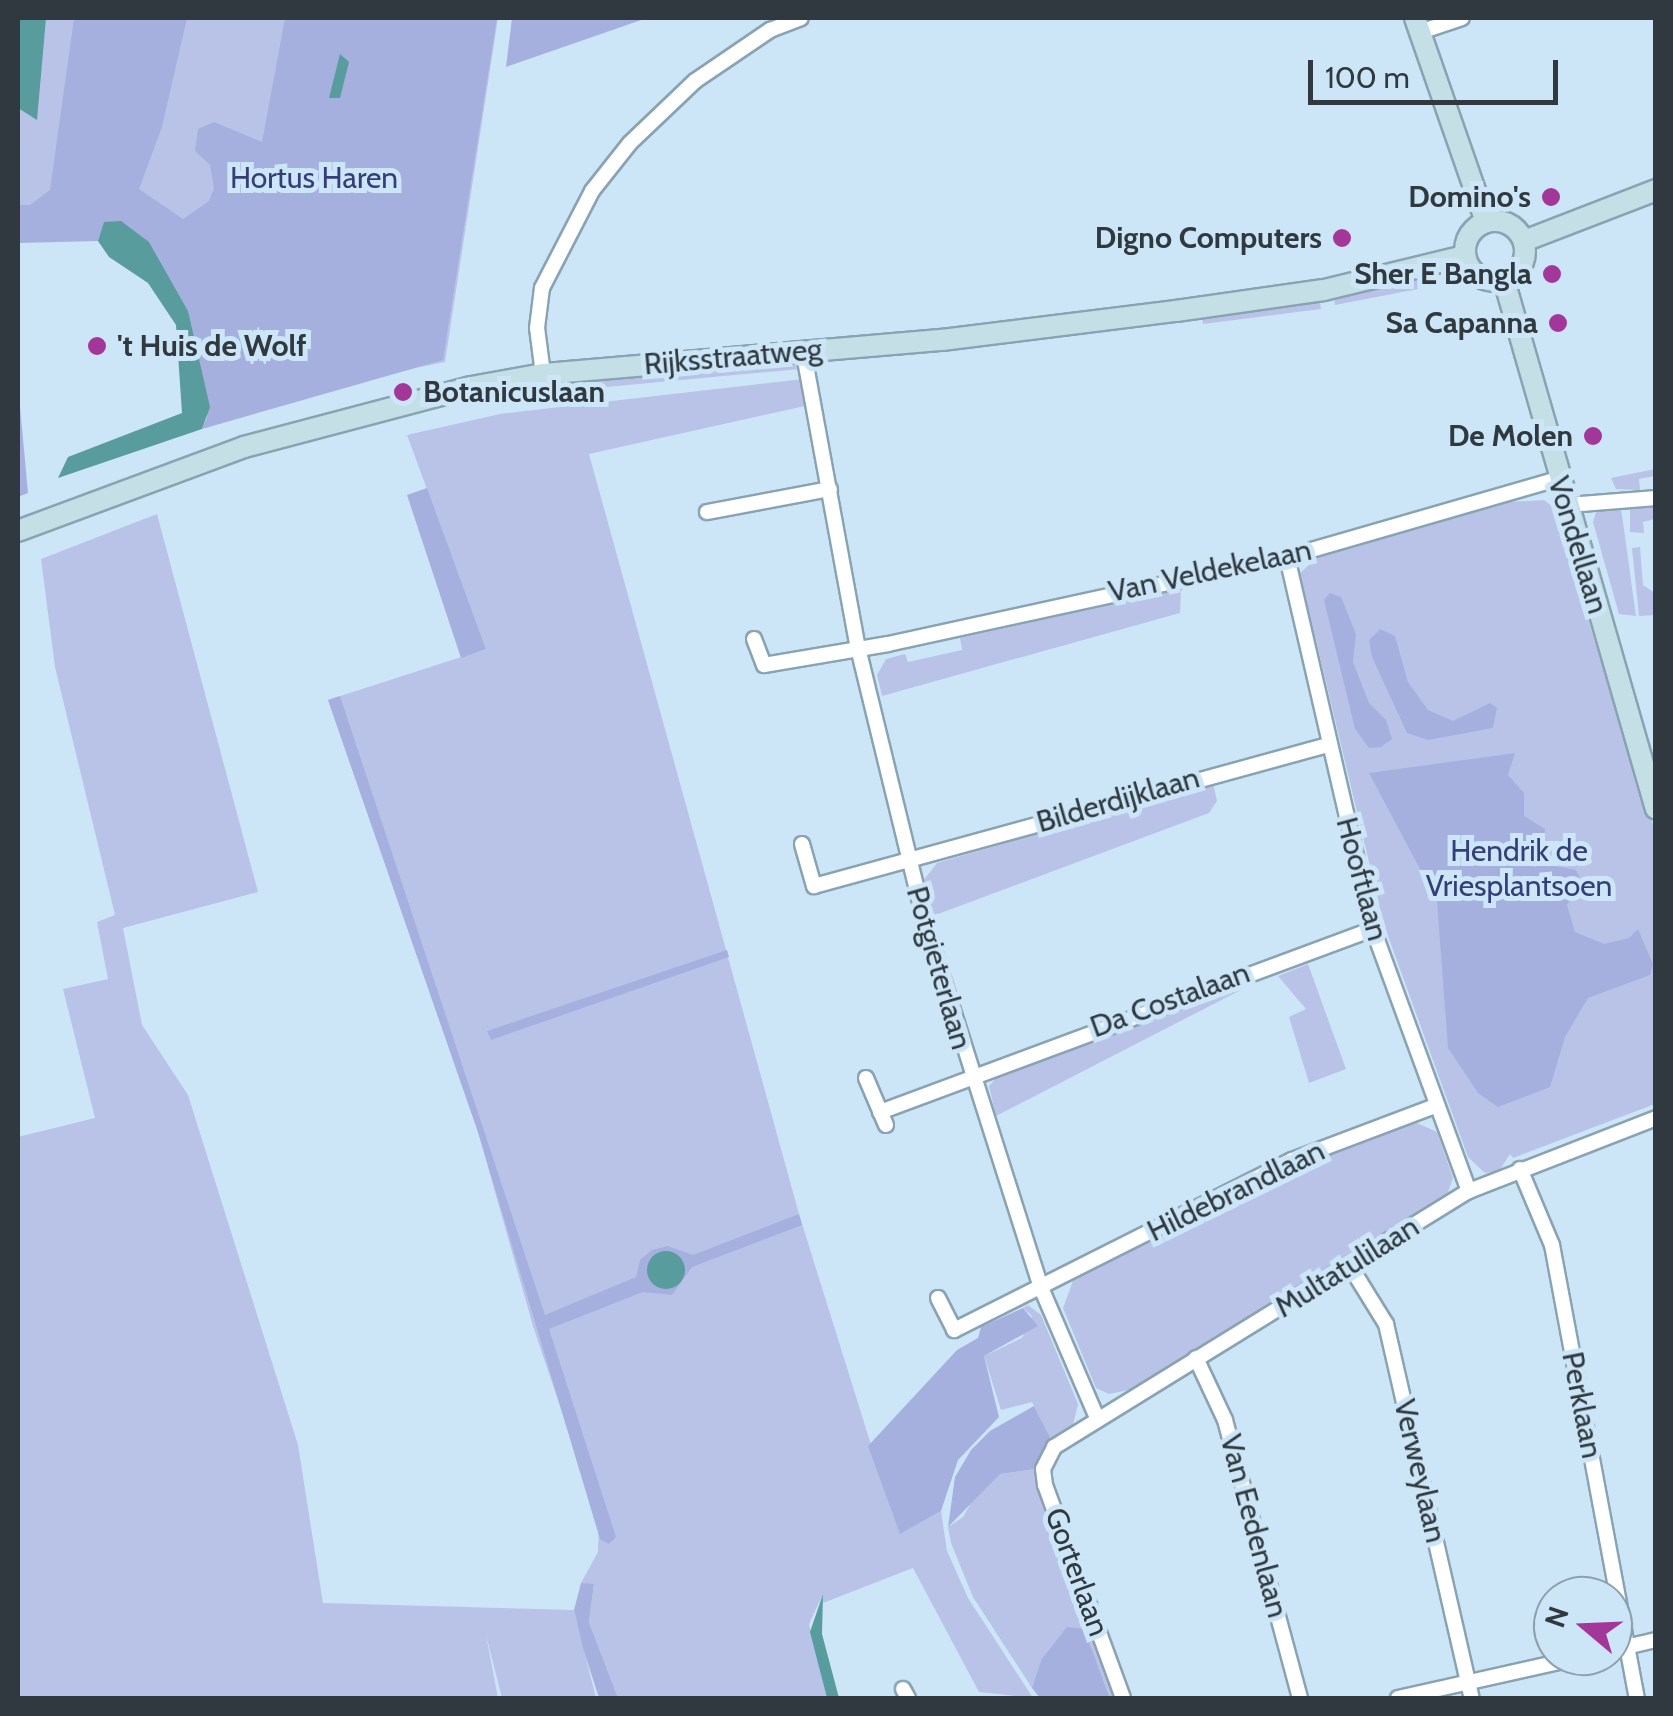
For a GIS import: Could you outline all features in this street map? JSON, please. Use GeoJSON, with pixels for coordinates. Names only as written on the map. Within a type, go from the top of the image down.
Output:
{"type":"FeatureCollection","features":[{"type":"Feature","properties":{"kind":"main road"},"geometry":{"type":"LineString","coordinates":[[1417,25],[1486,222]]}},
{"type":"Feature","properties":{"kind":"main road"},"geometry":{"type":"LineString","coordinates":[[1524,241],[1656,190]]}},
{"type":"Feature","properties":{"kind":"main road"},"geometry":{"type":"LineString","coordinates":[[1486,222],[1509,224],[1524,241],[1524,260],[1504,280],[1476,274],[1466,256],[1467,239],[1486,222]]}},
{"type":"Feature","properties":{"kind":"main road","name":"Rijksstraatweg"},"geometry":{"type":"LineString","coordinates":[[18,531],[160,474],[313,426],[543,374],[942,340],[1324,290],[1466,256]]}},
{"type":"Feature","properties":{"kind":"main road","name":"Vondellaan"},"geometry":{"type":"LineString","coordinates":[[1504,280],[1656,809]]}},
{"type":"Feature","properties":{"kind":"street"},"geometry":{"type":"LineString","coordinates":[[543,374],[537,328],[542,288],[564,235],[601,179],[695,82],[770,30],[801,18]]}},
{"type":"Feature","properties":{"kind":"street"},"geometry":{"type":"LineString","coordinates":[[1417,25],[1462,18]]}},
{"type":"Feature","properties":{"kind":"street","name":"Potgieterlaan"},"geometry":{"type":"LineString","coordinates":[[802,349],[858,648],[908,860],[970,1077],[1042,1290],[1097,1418]]}},
{"type":"Feature","properties":{"kind":"street","name":"Van Veldekelaan"},"geometry":{"type":"LineString","coordinates":[[858,648],[1287,557],[1558,478]]}},
{"type":"Feature","properties":{"kind":"street"},"geometry":{"type":"LineString","coordinates":[[707,512],[830,489]]}},
{"type":"Feature","properties":{"kind":"street"},"geometry":{"type":"LineString","coordinates":[[1568,505],[1656,498]]}},
{"type":"Feature","properties":{"kind":"street","name":"Hooftlaan"},"geometry":{"type":"LineString","coordinates":[[1287,557],[1372,930],[1469,1191]]}},
{"type":"Feature","properties":{"kind":"street"},"geometry":{"type":"LineString","coordinates":[[754,639],[764,665],[858,648]]}},
{"type":"Feature","properties":{"kind":"street","name":"Bilderdijklaan"},"geometry":{"type":"LineString","coordinates":[[908,860],[1328,746]]}},
{"type":"Feature","properties":{"kind":"street","name":"Potgieterlaan"},"geometry":{"type":"LineString","coordinates":[[802,844],[814,886],[908,860]]}},
{"type":"Feature","properties":{"kind":"street","name":"Da Costalaan"},"geometry":{"type":"LineString","coordinates":[[970,1077],[1372,930]]}},
{"type":"Feature","properties":{"kind":"street","name":"Potgieterlaan"},"geometry":{"type":"LineString","coordinates":[[866,1078],[883,1118],[970,1077]]}},
{"type":"Feature","properties":{"kind":"street","name":"Hildebrandlaan"},"geometry":{"type":"LineString","coordinates":[[1042,1290],[1292,1160],[1436,1106]]}},
{"type":"Feature","properties":{"kind":"street","name":"Multatulilaan"},"geometry":{"type":"LineString","coordinates":[[1054,1447],[1469,1191],[1656,1118]]}},
{"type":"Feature","properties":{"kind":"street","name":"Perklaan"},"geometry":{"type":"LineString","coordinates":[[1520,1169],[1552,1245],[1609,1576]]}},
{"type":"Feature","properties":{"kind":"street","name":"Verweylaan"},"geometry":{"type":"LineString","coordinates":[[1350,1266],[1386,1324],[1470,1691]]}},
{"type":"Feature","properties":{"kind":"street"},"geometry":{"type":"LineString","coordinates":[[938,1298],[954,1330],[1042,1290]]}},
{"type":"Feature","properties":{"kind":"street","name":"Van Eedenlaan"},"geometry":{"type":"LineString","coordinates":[[1196,1358],[1226,1420],[1300,1698]]}},
{"type":"Feature","properties":{"kind":"street","name":"Gorterlaan"},"geometry":{"type":"LineString","coordinates":[[1054,1447],[1043,1470],[1045,1485],[1123,1698]]}},
{"type":"Feature","properties":{"kind":"street"},"geometry":{"type":"LineString","coordinates":[[1398,1698],[1470,1691],[1533,1672]]}},
{"type":"Feature","properties":{"kind":"green space","name":"Hortus Haren"},"geometry":{"type":"Polygon","coordinates":[[[18,18],[498,18],[445,362],[225,406],[137,234],[18,235],[18,18]]]}},
{"type":"Feature","properties":{"kind":"green space","name":"Hortus Haren"},"geometry":{"type":"Polygon","coordinates":[[[74,18],[187,18],[162,127],[139,189],[183,219],[209,201],[214,188],[210,165],[195,151],[198,129],[214,122],[262,142],[285,18],[497,18],[443,360],[202,429],[207,417],[188,311],[149,242],[104,222],[98,241],[18,243],[18,205],[30,205],[50,190],[74,18]]]}},
{"type":"Feature","properties":{"kind":"green space"},"geometry":{"type":"Polygon","coordinates":[[[512,18],[647,18],[506,67],[512,18]]]}},
{"type":"Feature","properties":{"kind":"green space"},"geometry":{"type":"Polygon","coordinates":[[[1441,274],[1444,284],[1335,305],[1334,298],[1441,274]]]}},
{"type":"Feature","properties":{"kind":"green space"},"geometry":{"type":"Polygon","coordinates":[[[1320,302],[1321,309],[1203,324],[1202,318],[1320,302]]]}},
{"type":"Feature","properties":{"kind":"green space"},"geometry":{"type":"Polygon","coordinates":[[[791,358],[800,369],[553,392],[553,383],[791,358]]]}},
{"type":"Feature","properties":{"kind":"green space"},"geometry":{"type":"Polygon","coordinates":[[[803,379],[805,406],[589,454],[799,1214],[892,1512],[901,1533],[941,1511],[947,1551],[968,1598],[1033,1698],[979,1692],[913,1568],[823,1603],[823,1594],[809,1624],[827,1698],[618,1698],[589,1622],[594,1585],[581,1583],[598,1552],[599,1522],[533,1326],[478,1132],[328,700],[486,649],[407,435],[500,414],[803,379]]]}},
{"type":"Feature","properties":{"kind":"green space"},"geometry":{"type":"Polygon","coordinates":[[[18,385],[28,493],[18,497],[18,385]]]}},
{"type":"Feature","properties":{"kind":"green space"},"geometry":{"type":"Polygon","coordinates":[[[1655,469],[1655,476],[1639,479],[1640,490],[1616,489],[1611,478],[1655,469]]]}},
{"type":"Feature","properties":{"kind":"green space"},"geometry":{"type":"Polygon","coordinates":[[[427,488],[486,649],[461,658],[407,495],[427,488]]]}},
{"type":"Feature","properties":{"kind":"green space","name":"Hendrik de Vriesplantsoen"},"geometry":{"type":"Polygon","coordinates":[[[1544,500],[1552,506],[1655,831],[1655,1104],[1513,1158],[1510,1154],[1499,1171],[1485,1173],[1468,1157],[1384,925],[1300,573],[1318,557],[1509,502],[1544,500]]]}},
{"type":"Feature","properties":{"kind":"green space"},"geometry":{"type":"Polygon","coordinates":[[[1630,507],[1655,508],[1655,519],[1643,522],[1644,533],[1630,532],[1630,507]]]}},
{"type":"Feature","properties":{"kind":"green space"},"geometry":{"type":"Polygon","coordinates":[[[1621,508],[1636,616],[1619,614],[1593,522],[1596,512],[1621,508]]]}},
{"type":"Feature","properties":{"kind":"green space"},"geometry":{"type":"Polygon","coordinates":[[[157,514],[258,892],[123,928],[142,1025],[188,1095],[298,1445],[323,1603],[574,1610],[596,1698],[502,1698],[486,1635],[498,1698],[18,1698],[18,1137],[95,1118],[63,989],[108,979],[97,922],[115,915],[55,667],[41,559],[157,514]]]}},
{"type":"Feature","properties":{"kind":"green space"},"geometry":{"type":"Polygon","coordinates":[[[1640,547],[1643,585],[1655,593],[1655,615],[1639,616],[1632,548],[1640,547]]]}},
{"type":"Feature","properties":{"kind":"green space"},"geometry":{"type":"Polygon","coordinates":[[[1181,589],[1180,613],[882,696],[877,675],[886,659],[905,654],[908,662],[962,650],[960,638],[1181,589]]]}},
{"type":"Feature","properties":{"kind":"green space"},"geometry":{"type":"Polygon","coordinates":[[[1330,593],[1341,597],[1356,634],[1353,662],[1369,703],[1386,720],[1392,739],[1381,747],[1369,748],[1355,729],[1324,600],[1330,593]]]}},
{"type":"Feature","properties":{"kind":"green space"},"geometry":{"type":"Polygon","coordinates":[[[1380,629],[1395,636],[1408,682],[1428,710],[1453,721],[1490,703],[1497,708],[1493,728],[1428,740],[1407,733],[1372,657],[1369,640],[1380,629]]]}},
{"type":"Feature","properties":{"kind":"green space"},"geometry":{"type":"Polygon","coordinates":[[[340,696],[545,1315],[636,1277],[640,1260],[652,1250],[668,1246],[693,1255],[799,1214],[802,1225],[692,1267],[672,1295],[643,1292],[549,1329],[616,1537],[609,1544],[600,1539],[478,1132],[328,700],[340,696]]]}},
{"type":"Feature","properties":{"kind":"green space"},"geometry":{"type":"Polygon","coordinates":[[[1515,753],[1508,775],[1524,793],[1524,816],[1545,829],[1542,853],[1555,866],[1576,870],[1582,882],[1567,905],[1575,932],[1604,944],[1629,938],[1638,929],[1653,964],[1650,975],[1588,998],[1565,1037],[1550,1087],[1498,1107],[1478,1093],[1448,1048],[1437,901],[1369,773],[1515,753]]]}},
{"type":"Feature","properties":{"kind":"green space"},"geometry":{"type":"Polygon","coordinates":[[[1213,783],[1217,801],[1209,813],[930,917],[923,881],[937,863],[1213,783]]]}},
{"type":"Feature","properties":{"kind":"green space"},"geometry":{"type":"Polygon","coordinates":[[[727,950],[729,957],[491,1040],[487,1031],[727,950]]]}},
{"type":"Feature","properties":{"kind":"green space"},"geometry":{"type":"Polygon","coordinates":[[[1308,964],[1346,1069],[1309,1083],[1289,1017],[1306,1009],[1278,976],[1308,964]]]}},
{"type":"Feature","properties":{"kind":"green space"},"geometry":{"type":"Polygon","coordinates":[[[1268,976],[996,1116],[989,1086],[998,1076],[1268,976]]]}},
{"type":"Feature","properties":{"kind":"green space"},"geometry":{"type":"Polygon","coordinates":[[[1417,1123],[1437,1132],[1453,1178],[1446,1198],[1129,1390],[1109,1394],[1096,1388],[1063,1308],[1073,1281],[1294,1163],[1417,1123]]]}},
{"type":"Feature","properties":{"kind":"green space"},"geometry":{"type":"Polygon","coordinates":[[[1028,1305],[1041,1315],[1078,1404],[1073,1425],[1052,1441],[1032,1402],[1001,1410],[984,1356],[1022,1338],[1032,1316],[1023,1308],[1028,1305]]]}},
{"type":"Feature","properties":{"kind":"green space"},"geometry":{"type":"Polygon","coordinates":[[[1023,1308],[1038,1326],[984,1356],[999,1417],[958,1460],[941,1511],[900,1534],[868,1446],[957,1350],[978,1338],[981,1327],[1023,1308]]]}},
{"type":"Feature","properties":{"kind":"green space"},"geometry":{"type":"Polygon","coordinates":[[[1034,1406],[1052,1441],[1036,1469],[1000,1474],[948,1527],[955,1477],[971,1450],[990,1431],[1034,1406]]]}},
{"type":"Feature","properties":{"kind":"green space"},"geometry":{"type":"Polygon","coordinates":[[[1036,1469],[1116,1698],[1110,1698],[1103,1679],[1041,1660],[1032,1688],[973,1597],[951,1543],[948,1527],[963,1517],[979,1489],[1000,1474],[1036,1469]]]}},
{"type":"Feature","properties":{"kind":"green space"},"geometry":{"type":"Polygon","coordinates":[[[581,1583],[594,1584],[589,1622],[618,1698],[599,1698],[574,1610],[581,1583]]]}},
{"type":"Feature","properties":{"kind":"green space"},"geometry":{"type":"Polygon","coordinates":[[[1067,1627],[1084,1629],[1110,1698],[1040,1698],[1032,1688],[1041,1660],[1067,1627]]]}},
{"type":"Feature","properties":{"kind":"shaded area"},"geometry":{"type":"Polygon","coordinates":[[[19,18],[46,18],[37,120],[18,108],[19,18]]]}},
{"type":"Feature","properties":{"kind":"shaded area"},"geometry":{"type":"Polygon","coordinates":[[[340,54],[349,62],[340,98],[329,98],[340,54]]]}},
{"type":"Feature","properties":{"kind":"shaded area"},"geometry":{"type":"Polygon","coordinates":[[[121,221],[149,242],[188,311],[210,407],[202,429],[58,478],[68,457],[182,413],[176,325],[148,283],[109,257],[98,241],[104,222],[121,221]]]}},
{"type":"Feature","properties":{"kind":"shaded area"},"geometry":{"type":"Polygon","coordinates":[[[666,1251],[679,1257],[685,1270],[679,1283],[666,1289],[653,1283],[647,1270],[653,1257],[666,1251]]]}},
{"type":"Feature","properties":{"kind":"shaded area"},"geometry":{"type":"Polygon","coordinates":[[[823,1594],[822,1634],[839,1698],[827,1698],[810,1632],[823,1594]]]}},
{"type":"Feature","properties":{"kind":"place","name":"Domino's"},"geometry":{"type":"Point","coordinates":[1551,197]}},
{"type":"Feature","properties":{"kind":"place","name":"Digno Computers"},"geometry":{"type":"Point","coordinates":[1342,238]}},
{"type":"Feature","properties":{"kind":"place","name":"Sher E Bangla"},"geometry":{"type":"Point","coordinates":[1552,274]}},
{"type":"Feature","properties":{"kind":"place","name":"Sa Capanna"},"geometry":{"type":"Point","coordinates":[1558,323]}},
{"type":"Feature","properties":{"kind":"place","name":"'t Huis de Wolf"},"geometry":{"type":"Point","coordinates":[97,346]}},
{"type":"Feature","properties":{"kind":"place","name":"Botanicuslaan"},"geometry":{"type":"Point","coordinates":[403,392]}},
{"type":"Feature","properties":{"kind":"place","name":"De Molen"},"geometry":{"type":"Point","coordinates":[1593,436]}}]}
